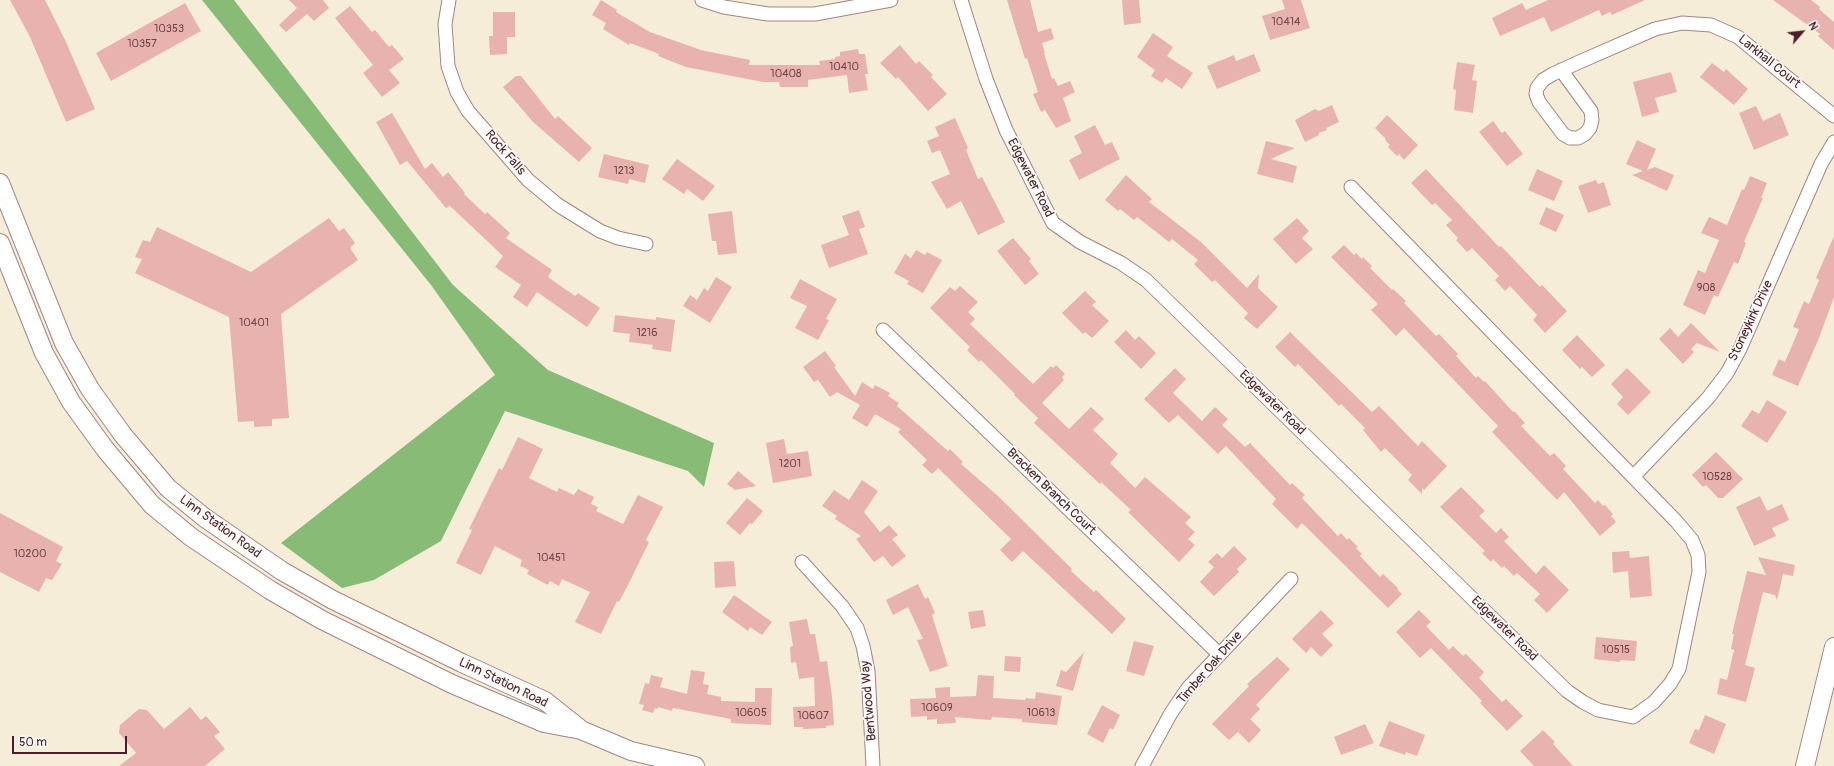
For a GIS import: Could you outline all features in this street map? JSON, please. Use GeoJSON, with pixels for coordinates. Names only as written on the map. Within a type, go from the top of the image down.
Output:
{"type":"FeatureCollection","features":[{"type":"Feature","properties":{"kind":"street"},"geometry":{"type":"LineString","coordinates":[[702,0],[724,7],[768,14],[815,14],[891,0]]}},
{"type":"Feature","properties":{"kind":"street","name":"Rock Falls"},"geometry":{"type":"LineString","coordinates":[[446,1],[445,24],[448,66],[457,92],[468,111],[528,180],[558,205],[600,231],[618,238],[646,244]]}},
{"type":"Feature","properties":{"kind":"street","name":"Edgewater Road"},"geometry":{"type":"LineString","coordinates":[[961,1],[986,79],[1006,130],[1053,223],[1080,242],[1121,263],[1146,280],[1567,691],[1598,710],[1633,717],[1654,702],[1670,684],[1679,669],[1699,572],[1698,556],[1692,540],[1676,521],[1351,187]]}},
{"type":"Feature","properties":{"kind":"street","name":"Larkhall Court"},"geometry":{"type":"LineString","coordinates":[[1561,70],[1591,111],[1592,120],[1590,128],[1585,134],[1578,138],[1570,138],[1563,134],[1538,102],[1536,94],[1537,88],[1543,80],[1561,70],[1655,29],[1682,23],[1711,25],[1738,37],[1834,116]]}},
{"type":"Feature","properties":{"kind":"street","name":"Stoneykirk Drive"},"geometry":{"type":"LineString","coordinates":[[1633,477],[1708,398],[1727,373],[1740,349],[1821,164],[1834,142]]}},
{"type":"Feature","properties":{"kind":"street","name":"Linn Station Road"},"geometry":{"type":"LineString","coordinates":[[0,183],[64,343],[90,389],[123,435],[168,488],[205,518],[282,571],[332,600],[462,663],[545,701],[582,730]]}},
{"type":"Feature","properties":{"kind":"street","name":"Linn Station Road"},"geometry":{"type":"LineString","coordinates":[[0,243],[44,353],[71,402],[105,450],[152,505],[191,537],[270,590],[322,620],[452,684],[544,723],[582,730],[631,751],[695,766]]}},
{"type":"Feature","properties":{"kind":"street","name":"Bracken Branch Court"},"geometry":{"type":"LineString","coordinates":[[883,330],[1219,654]]}},
{"type":"Feature","properties":{"kind":"street","name":"Bentwood Way"},"geometry":{"type":"LineString","coordinates":[[802,562],[842,606],[856,628],[863,646],[868,671],[873,766]]}},
{"type":"Feature","properties":{"kind":"street","name":"Timber Oak Drive"},"geometry":{"type":"LineString","coordinates":[[1142,766],[1171,713],[1188,688],[1291,579]]}},
{"type":"Feature","properties":{"kind":"street"},"geometry":{"type":"LineString","coordinates":[[1805,766],[1834,647]]}},
{"type":"Feature","properties":{"kind":"green space"},"geometry":{"type":"Polygon","coordinates":[[[202,0],[234,0],[453,285],[548,370],[714,443],[704,487],[688,471],[505,411],[441,541],[374,580],[342,588],[281,543],[495,375],[431,285],[202,0]]]}},
{"type":"Feature","properties":{"kind":"building"},"geometry":{"type":"Polygon","coordinates":[[[10,0],[45,0],[66,42],[95,109],[66,122],[30,37],[10,0]]]}},
{"type":"Feature","properties":{"kind":"building"},"geometry":{"type":"Polygon","coordinates":[[[289,0],[323,0],[329,8],[314,21],[307,14],[286,32],[279,25],[297,8],[289,0]]]}},
{"type":"Feature","properties":{"kind":"building"},"geometry":{"type":"Polygon","coordinates":[[[601,0],[617,10],[616,12],[650,32],[701,50],[750,60],[749,65],[820,65],[819,61],[835,59],[835,57],[840,56],[840,52],[858,49],[859,54],[865,54],[868,74],[865,74],[868,90],[849,93],[847,75],[808,80],[808,87],[780,87],[779,82],[763,82],[686,67],[658,56],[659,54],[630,43],[629,45],[603,29],[606,23],[592,15],[601,0]]]}},
{"type":"Feature","properties":{"kind":"building"},"geometry":{"type":"Polygon","coordinates":[[[1007,0],[1030,0],[1038,32],[1051,28],[1054,39],[1042,43],[1052,79],[1054,78],[1058,86],[1070,81],[1075,92],[1063,98],[1071,121],[1056,128],[1045,110],[1041,112],[1033,94],[1038,92],[1027,58],[1025,59],[1007,0]]]}},
{"type":"Feature","properties":{"kind":"building"},"geometry":{"type":"Polygon","coordinates":[[[1122,0],[1139,0],[1141,23],[1124,25],[1122,0]]]}},
{"type":"Feature","properties":{"kind":"building"},"geometry":{"type":"Polygon","coordinates":[[[1282,0],[1301,0],[1310,28],[1270,40],[1262,16],[1285,9],[1282,0]]]}},
{"type":"Feature","properties":{"kind":"building"},"geometry":{"type":"Polygon","coordinates":[[[1548,0],[1645,0],[1612,15],[1610,12],[1602,16],[1599,10],[1551,32],[1544,17],[1500,36],[1492,18],[1522,3],[1526,10],[1548,0]]]}},
{"type":"Feature","properties":{"kind":"building"},"geometry":{"type":"Polygon","coordinates":[[[1773,0],[1811,0],[1820,7],[1819,9],[1834,22],[1834,50],[1818,36],[1820,34],[1773,0]]]}},
{"type":"Feature","properties":{"kind":"building"},"geometry":{"type":"Polygon","coordinates":[[[185,3],[201,31],[111,81],[96,53],[185,3]]]}},
{"type":"Feature","properties":{"kind":"building"},"geometry":{"type":"Polygon","coordinates":[[[350,6],[372,32],[375,30],[389,47],[392,45],[404,59],[389,70],[400,83],[382,97],[363,73],[373,65],[335,18],[350,6]]]}},
{"type":"Feature","properties":{"kind":"building"},"geometry":{"type":"Polygon","coordinates":[[[493,12],[515,12],[515,37],[507,37],[507,54],[490,55],[489,36],[493,36],[493,12]]]}},
{"type":"Feature","properties":{"kind":"building"},"geometry":{"type":"Polygon","coordinates":[[[1153,33],[1173,47],[1167,56],[1193,73],[1182,89],[1166,78],[1162,83],[1151,76],[1155,70],[1137,57],[1153,33]]]}},
{"type":"Feature","properties":{"kind":"building"},"geometry":{"type":"Polygon","coordinates":[[[900,45],[916,64],[919,61],[933,75],[931,77],[947,94],[928,111],[898,77],[896,79],[880,63],[900,45]]]}},
{"type":"Feature","properties":{"kind":"building"},"geometry":{"type":"Polygon","coordinates":[[[1254,54],[1261,71],[1217,89],[1207,66],[1234,55],[1236,61],[1254,54]]]}},
{"type":"Feature","properties":{"kind":"building"},"geometry":{"type":"Polygon","coordinates":[[[1457,62],[1475,65],[1472,80],[1477,81],[1473,113],[1454,110],[1456,90],[1453,89],[1457,62]]]}},
{"type":"Feature","properties":{"kind":"building"},"geometry":{"type":"Polygon","coordinates":[[[1712,63],[1724,72],[1726,69],[1748,89],[1734,105],[1700,77],[1712,63]]]}},
{"type":"Feature","properties":{"kind":"building"},"geometry":{"type":"Polygon","coordinates":[[[1671,72],[1677,92],[1655,98],[1659,112],[1642,117],[1633,82],[1671,72]]]}},
{"type":"Feature","properties":{"kind":"building"},"geometry":{"type":"Polygon","coordinates":[[[516,76],[521,76],[555,119],[558,116],[592,148],[579,162],[533,122],[503,87],[516,76]]]}},
{"type":"Feature","properties":{"kind":"building"},"geometry":{"type":"Polygon","coordinates":[[[1332,105],[1339,122],[1326,128],[1327,130],[1305,142],[1295,120],[1315,109],[1319,111],[1332,105]]]}},
{"type":"Feature","properties":{"kind":"building"},"geometry":{"type":"Polygon","coordinates":[[[1756,106],[1763,121],[1780,113],[1789,135],[1754,150],[1739,113],[1756,106]]]}},
{"type":"Feature","properties":{"kind":"building"},"geometry":{"type":"Polygon","coordinates":[[[392,113],[425,169],[432,163],[443,177],[448,172],[465,193],[464,194],[485,214],[487,212],[510,233],[506,238],[552,270],[548,277],[575,296],[578,293],[600,308],[587,327],[537,292],[527,307],[513,297],[521,285],[495,267],[503,256],[450,206],[446,208],[407,161],[400,165],[376,122],[392,113]]]}},
{"type":"Feature","properties":{"kind":"building"},"geometry":{"type":"Polygon","coordinates":[[[1387,115],[1418,145],[1404,160],[1399,154],[1397,156],[1388,147],[1390,145],[1385,140],[1386,139],[1375,128],[1387,115]]]}},
{"type":"Feature","properties":{"kind":"building"},"geometry":{"type":"Polygon","coordinates":[[[955,118],[968,148],[966,150],[978,179],[982,177],[1005,222],[978,235],[961,201],[947,209],[931,182],[950,174],[940,150],[932,153],[927,141],[939,136],[935,127],[955,118]]]}},
{"type":"Feature","properties":{"kind":"building"},"geometry":{"type":"Polygon","coordinates":[[[1493,121],[1502,133],[1505,131],[1523,154],[1507,166],[1479,132],[1493,121]]]}},
{"type":"Feature","properties":{"kind":"building"},"geometry":{"type":"Polygon","coordinates":[[[1095,125],[1105,145],[1112,142],[1120,159],[1079,180],[1069,160],[1082,153],[1074,136],[1095,125]]]}},
{"type":"Feature","properties":{"kind":"building"},"geometry":{"type":"Polygon","coordinates":[[[1637,140],[1656,149],[1647,170],[1655,167],[1674,175],[1667,191],[1632,175],[1643,171],[1626,164],[1637,140]]]}},
{"type":"Feature","properties":{"kind":"building"},"geometry":{"type":"Polygon","coordinates":[[[1266,141],[1295,148],[1271,159],[1297,166],[1293,183],[1257,174],[1266,141]]]}},
{"type":"Feature","properties":{"kind":"building"},"geometry":{"type":"Polygon","coordinates":[[[604,154],[649,165],[645,183],[629,179],[628,184],[598,177],[604,154]]]}},
{"type":"Feature","properties":{"kind":"building"},"geometry":{"type":"Polygon","coordinates":[[[677,159],[715,186],[703,201],[687,189],[684,194],[662,179],[677,159]]]}},
{"type":"Feature","properties":{"kind":"building"},"geometry":{"type":"Polygon","coordinates":[[[1426,169],[1499,247],[1501,246],[1540,287],[1542,285],[1567,311],[1545,333],[1533,320],[1537,315],[1510,286],[1505,291],[1495,280],[1499,276],[1472,248],[1467,252],[1456,240],[1458,238],[1446,225],[1452,220],[1435,203],[1432,205],[1411,183],[1426,169]]]}},
{"type":"Feature","properties":{"kind":"building"},"geometry":{"type":"Polygon","coordinates":[[[1537,169],[1563,181],[1554,201],[1528,190],[1537,169]]]}},
{"type":"Feature","properties":{"kind":"building"},"geometry":{"type":"Polygon","coordinates":[[[1126,175],[1152,199],[1149,202],[1201,242],[1247,288],[1259,274],[1258,288],[1278,307],[1257,329],[1244,318],[1248,313],[1215,280],[1212,282],[1194,264],[1198,260],[1172,239],[1169,242],[1137,217],[1134,220],[1120,209],[1118,211],[1105,200],[1126,175]]]}},
{"type":"Feature","properties":{"kind":"building"},"geometry":{"type":"Polygon","coordinates":[[[1750,176],[1767,183],[1761,198],[1763,198],[1744,242],[1746,243],[1738,264],[1734,262],[1718,297],[1714,295],[1705,315],[1683,305],[1698,270],[1705,273],[1719,240],[1701,233],[1709,217],[1727,225],[1742,189],[1744,190],[1750,176]]]}},
{"type":"Feature","properties":{"kind":"building"},"geometry":{"type":"Polygon","coordinates":[[[1596,180],[1598,184],[1604,182],[1611,205],[1588,213],[1578,186],[1596,180]]]}},
{"type":"Feature","properties":{"kind":"building"},"geometry":{"type":"Polygon","coordinates":[[[1546,207],[1564,215],[1556,232],[1539,224],[1546,207]]]}},
{"type":"Feature","properties":{"kind":"building"},"geometry":{"type":"Polygon","coordinates":[[[859,210],[865,227],[859,229],[868,254],[829,268],[821,245],[849,235],[842,216],[859,210]]]}},
{"type":"Feature","properties":{"kind":"building"},"geometry":{"type":"Polygon","coordinates":[[[732,211],[737,253],[718,255],[716,241],[712,241],[708,214],[732,211]]]}},
{"type":"Feature","properties":{"kind":"building"},"geometry":{"type":"Polygon","coordinates":[[[329,218],[339,231],[344,228],[355,243],[350,248],[358,260],[281,314],[289,418],[272,419],[272,426],[254,427],[254,421],[238,422],[229,317],[135,273],[142,259],[135,257],[143,240],[150,242],[157,227],[251,272],[329,218]]]}},
{"type":"Feature","properties":{"kind":"building"},"geometry":{"type":"Polygon","coordinates":[[[1297,218],[1309,231],[1302,238],[1313,249],[1296,264],[1273,239],[1297,218]]]}},
{"type":"Feature","properties":{"kind":"building"},"geometry":{"type":"Polygon","coordinates":[[[1834,236],[1834,297],[1819,338],[1798,386],[1772,375],[1779,359],[1785,362],[1799,329],[1793,327],[1804,301],[1809,304],[1819,280],[1816,278],[1834,236]]]}},
{"type":"Feature","properties":{"kind":"building"},"geometry":{"type":"Polygon","coordinates":[[[1013,238],[1031,259],[1029,261],[1039,274],[1025,285],[997,251],[1013,238]]]}},
{"type":"Feature","properties":{"kind":"building"},"geometry":{"type":"Polygon","coordinates":[[[1344,245],[1354,255],[1356,253],[1362,259],[1363,257],[1372,266],[1370,268],[1392,290],[1393,289],[1406,301],[1404,303],[1436,336],[1439,334],[1458,354],[1456,356],[1476,378],[1478,376],[1484,382],[1485,381],[1525,423],[1521,426],[1550,456],[1554,453],[1566,466],[1563,469],[1595,503],[1598,500],[1603,506],[1605,505],[1613,514],[1611,516],[1616,522],[1600,536],[1564,492],[1557,500],[1492,432],[1498,426],[1404,328],[1396,336],[1371,310],[1378,304],[1331,257],[1344,245]]]}},
{"type":"Feature","properties":{"kind":"building"},"geometry":{"type":"Polygon","coordinates":[[[916,250],[925,255],[927,252],[942,260],[923,293],[907,284],[909,281],[894,273],[905,254],[911,258],[916,250]]]}},
{"type":"Feature","properties":{"kind":"building"},"geometry":{"type":"Polygon","coordinates":[[[716,277],[732,287],[710,323],[683,306],[690,295],[697,300],[704,288],[708,291],[716,277]]]}},
{"type":"Feature","properties":{"kind":"building"},"geometry":{"type":"Polygon","coordinates":[[[800,279],[837,299],[826,319],[829,320],[818,340],[795,328],[807,306],[790,298],[800,279]]]}},
{"type":"Feature","properties":{"kind":"building"},"geometry":{"type":"Polygon","coordinates":[[[960,286],[978,302],[968,312],[975,319],[970,324],[1033,384],[1051,366],[1053,368],[1056,365],[1065,374],[1062,377],[1064,380],[1042,403],[1069,429],[1091,407],[1104,419],[1093,430],[1118,454],[1110,463],[1135,488],[1145,477],[1191,517],[1185,523],[1195,532],[1188,539],[1195,545],[1179,562],[1128,512],[1131,510],[1101,482],[1100,484],[1034,423],[1038,418],[981,360],[979,362],[967,350],[970,347],[930,308],[950,287],[955,291],[960,286]]]}},
{"type":"Feature","properties":{"kind":"building"},"geometry":{"type":"Polygon","coordinates":[[[1085,291],[1096,302],[1092,305],[1109,321],[1092,338],[1085,332],[1083,334],[1062,313],[1085,291]]]}},
{"type":"Feature","properties":{"kind":"building"},"geometry":{"type":"Polygon","coordinates":[[[615,315],[656,320],[656,317],[675,320],[671,352],[652,349],[653,345],[629,342],[630,334],[613,332],[615,315]]]}},
{"type":"Feature","properties":{"kind":"building"},"geometry":{"type":"Polygon","coordinates":[[[1691,323],[1720,352],[1697,343],[1691,349],[1694,352],[1683,364],[1659,339],[1670,328],[1678,337],[1691,323]]]}},
{"type":"Feature","properties":{"kind":"building"},"geometry":{"type":"Polygon","coordinates":[[[1126,330],[1135,340],[1139,336],[1156,353],[1141,369],[1114,342],[1126,330]]]}},
{"type":"Feature","properties":{"kind":"building"},"geometry":{"type":"Polygon","coordinates":[[[1290,332],[1372,412],[1379,406],[1418,446],[1422,441],[1447,466],[1424,490],[1422,488],[1422,494],[1408,480],[1412,475],[1385,448],[1381,452],[1363,430],[1365,428],[1341,404],[1339,406],[1298,364],[1295,367],[1275,347],[1290,332]]]}},
{"type":"Feature","properties":{"kind":"building"},"geometry":{"type":"Polygon","coordinates":[[[1577,335],[1605,365],[1592,377],[1582,367],[1580,369],[1562,350],[1577,335]]]}},
{"type":"Feature","properties":{"kind":"building"},"geometry":{"type":"Polygon","coordinates":[[[825,351],[836,366],[834,367],[855,396],[862,382],[873,389],[875,385],[890,393],[888,396],[899,403],[897,406],[948,451],[950,449],[963,462],[961,464],[998,496],[1072,569],[1071,571],[1094,592],[1096,590],[1126,619],[1112,634],[1023,551],[1012,562],[1000,550],[1011,539],[938,468],[932,474],[922,465],[927,460],[898,432],[901,429],[875,414],[867,427],[852,418],[860,405],[837,392],[830,397],[818,380],[814,382],[803,367],[825,351]]]}},
{"type":"Feature","properties":{"kind":"building"},"geometry":{"type":"Polygon","coordinates":[[[1175,368],[1186,379],[1173,393],[1202,421],[1215,407],[1228,419],[1222,425],[1245,447],[1250,443],[1290,485],[1292,483],[1305,495],[1302,498],[1338,536],[1341,533],[1347,540],[1349,538],[1358,547],[1356,548],[1362,554],[1360,556],[1380,577],[1383,574],[1398,588],[1397,589],[1402,594],[1388,608],[1302,523],[1297,529],[1272,504],[1276,499],[1226,446],[1218,454],[1178,415],[1169,423],[1144,399],[1175,368]]]}},
{"type":"Feature","properties":{"kind":"building"},"geometry":{"type":"Polygon","coordinates":[[[1627,368],[1651,392],[1628,415],[1617,404],[1623,397],[1611,384],[1627,368]]]}},
{"type":"Feature","properties":{"kind":"building"},"geometry":{"type":"Polygon","coordinates":[[[1767,400],[1787,412],[1767,443],[1741,426],[1752,410],[1759,414],[1767,400]]]}},
{"type":"Feature","properties":{"kind":"building"},"geometry":{"type":"Polygon","coordinates":[[[518,437],[543,449],[529,478],[557,492],[559,488],[574,495],[578,489],[594,497],[591,504],[598,507],[596,511],[623,524],[638,495],[663,507],[646,540],[649,542],[630,581],[619,602],[617,601],[601,634],[575,622],[590,592],[562,579],[559,586],[550,581],[548,585],[527,574],[529,570],[520,566],[522,560],[495,546],[481,575],[456,563],[472,530],[469,529],[499,468],[502,470],[518,437]]]}},
{"type":"Feature","properties":{"kind":"building"},"geometry":{"type":"Polygon","coordinates":[[[784,439],[787,454],[808,451],[812,476],[773,483],[766,443],[784,439]]]}},
{"type":"Feature","properties":{"kind":"building"},"geometry":{"type":"Polygon","coordinates":[[[1716,452],[1743,479],[1723,498],[1718,498],[1706,485],[1703,487],[1692,475],[1716,452]]]}},
{"type":"Feature","properties":{"kind":"building"},"geometry":{"type":"Polygon","coordinates":[[[738,471],[756,486],[735,490],[727,484],[738,471]]]}},
{"type":"Feature","properties":{"kind":"building"},"geometry":{"type":"Polygon","coordinates":[[[862,480],[878,491],[864,512],[880,532],[889,525],[898,535],[892,539],[906,556],[892,567],[883,556],[874,562],[856,539],[861,536],[835,519],[837,516],[822,506],[834,490],[849,500],[862,480]]]}},
{"type":"Feature","properties":{"kind":"building"},"geometry":{"type":"Polygon","coordinates":[[[1461,487],[1485,511],[1479,516],[1496,533],[1501,528],[1509,537],[1504,541],[1536,574],[1544,565],[1569,590],[1547,613],[1534,600],[1540,594],[1517,573],[1514,576],[1504,566],[1502,568],[1493,559],[1491,562],[1482,553],[1485,551],[1440,507],[1461,487]]]}},
{"type":"Feature","properties":{"kind":"building"},"geometry":{"type":"Polygon","coordinates":[[[1760,496],[1767,511],[1782,504],[1789,520],[1772,528],[1776,536],[1754,546],[1736,507],[1760,496]]]}},
{"type":"Feature","properties":{"kind":"building"},"geometry":{"type":"Polygon","coordinates":[[[747,498],[763,511],[740,535],[726,523],[747,498]]]}},
{"type":"Feature","properties":{"kind":"building"},"geometry":{"type":"Polygon","coordinates":[[[0,513],[63,547],[56,561],[62,564],[52,580],[46,578],[39,592],[0,572],[0,513]]]}},
{"type":"Feature","properties":{"kind":"building"},"geometry":{"type":"Polygon","coordinates":[[[1234,546],[1247,559],[1237,569],[1239,572],[1214,596],[1200,582],[1214,567],[1208,562],[1217,553],[1222,558],[1234,546]]]}},
{"type":"Feature","properties":{"kind":"building"},"geometry":{"type":"Polygon","coordinates":[[[1629,551],[1630,558],[1649,556],[1652,596],[1630,598],[1628,571],[1613,573],[1612,552],[1629,551]]]}},
{"type":"Feature","properties":{"kind":"building"},"geometry":{"type":"Polygon","coordinates":[[[1758,557],[1795,565],[1793,576],[1783,574],[1777,600],[1775,595],[1763,592],[1745,665],[1755,668],[1746,702],[1717,694],[1720,678],[1727,680],[1734,650],[1731,649],[1734,634],[1732,634],[1747,571],[1766,575],[1758,557]]]}},
{"type":"Feature","properties":{"kind":"building"},"geometry":{"type":"Polygon","coordinates":[[[734,561],[736,586],[715,588],[714,562],[734,561]]]}},
{"type":"Feature","properties":{"kind":"building"},"geometry":{"type":"Polygon","coordinates":[[[918,584],[925,599],[928,597],[935,613],[932,615],[948,666],[930,672],[917,640],[923,639],[908,607],[893,615],[886,600],[918,584]]]}},
{"type":"Feature","properties":{"kind":"building"},"geometry":{"type":"Polygon","coordinates":[[[734,595],[772,622],[762,635],[750,627],[748,631],[722,612],[734,595]]]}},
{"type":"Feature","properties":{"kind":"building"},"geometry":{"type":"Polygon","coordinates":[[[983,610],[986,626],[971,629],[968,612],[983,610]]]}},
{"type":"Feature","properties":{"kind":"building"},"geometry":{"type":"Polygon","coordinates":[[[1321,610],[1334,623],[1322,634],[1333,645],[1321,657],[1311,647],[1306,653],[1292,639],[1321,610]]]}},
{"type":"Feature","properties":{"kind":"building"},"geometry":{"type":"Polygon","coordinates":[[[1419,610],[1431,622],[1426,626],[1449,650],[1453,646],[1463,656],[1466,654],[1484,672],[1479,678],[1502,702],[1506,699],[1523,716],[1507,731],[1480,703],[1482,701],[1431,648],[1420,658],[1396,632],[1419,610]]]}},
{"type":"Feature","properties":{"kind":"building"},"geometry":{"type":"Polygon","coordinates":[[[807,619],[810,634],[815,634],[820,662],[827,661],[834,725],[826,726],[826,728],[803,729],[803,727],[794,727],[793,707],[815,706],[814,677],[799,679],[796,662],[791,663],[790,647],[793,646],[789,622],[807,619]]]}},
{"type":"Feature","properties":{"kind":"building"},"geometry":{"type":"Polygon","coordinates":[[[1596,637],[1637,641],[1635,661],[1620,660],[1620,662],[1594,659],[1596,637]]]}},
{"type":"Feature","properties":{"kind":"building"},"geometry":{"type":"Polygon","coordinates":[[[1134,641],[1154,646],[1144,676],[1126,671],[1134,641]]]}},
{"type":"Feature","properties":{"kind":"building"},"geometry":{"type":"Polygon","coordinates":[[[1084,652],[1073,691],[1056,686],[1061,670],[1066,672],[1084,652]]]}},
{"type":"Feature","properties":{"kind":"building"},"geometry":{"type":"Polygon","coordinates":[[[1005,656],[1021,657],[1020,672],[1004,671],[1005,656]]]}},
{"type":"Feature","properties":{"kind":"building"},"geometry":{"type":"Polygon","coordinates":[[[1277,657],[1290,669],[1256,705],[1260,709],[1250,719],[1261,730],[1249,743],[1238,732],[1229,740],[1212,724],[1249,686],[1247,684],[1277,657]]]}},
{"type":"Feature","properties":{"kind":"building"},"geometry":{"type":"Polygon","coordinates":[[[691,670],[705,672],[703,684],[709,685],[707,694],[721,697],[721,701],[755,702],[755,688],[772,688],[771,725],[731,723],[731,719],[673,708],[672,711],[658,707],[658,709],[655,708],[653,713],[642,710],[644,705],[639,704],[645,683],[649,684],[651,675],[663,678],[660,687],[687,694],[691,670]]]}},
{"type":"Feature","properties":{"kind":"building"},"geometry":{"type":"Polygon","coordinates":[[[978,675],[994,676],[993,698],[1025,700],[1026,698],[1035,699],[1036,692],[1062,696],[1057,725],[1022,722],[1022,719],[992,717],[991,720],[955,717],[956,723],[937,724],[937,719],[927,720],[927,716],[911,717],[910,699],[936,698],[935,688],[950,687],[950,697],[976,696],[978,675]]]}},
{"type":"Feature","properties":{"kind":"building"},"geometry":{"type":"Polygon","coordinates":[[[1102,705],[1120,715],[1113,730],[1110,728],[1103,743],[1087,734],[1102,705]]]}},
{"type":"Feature","properties":{"kind":"building"},"geometry":{"type":"Polygon","coordinates":[[[190,707],[201,720],[206,716],[220,732],[214,736],[225,749],[205,766],[119,766],[136,753],[119,733],[120,725],[139,709],[147,710],[164,729],[190,707]]]}},
{"type":"Feature","properties":{"kind":"building"},"geometry":{"type":"Polygon","coordinates":[[[1705,715],[1726,724],[1714,754],[1689,743],[1695,729],[1699,730],[1705,715]]]}},
{"type":"Feature","properties":{"kind":"building"},"geometry":{"type":"Polygon","coordinates":[[[1389,721],[1425,735],[1417,756],[1406,752],[1405,755],[1379,746],[1389,721]]]}},
{"type":"Feature","properties":{"kind":"building"},"geometry":{"type":"Polygon","coordinates":[[[1365,724],[1374,743],[1341,755],[1334,737],[1365,724]]]}},
{"type":"Feature","properties":{"kind":"building"},"geometry":{"type":"Polygon","coordinates":[[[1543,730],[1555,742],[1553,744],[1573,766],[1534,766],[1520,751],[1543,730]]]}}]}
